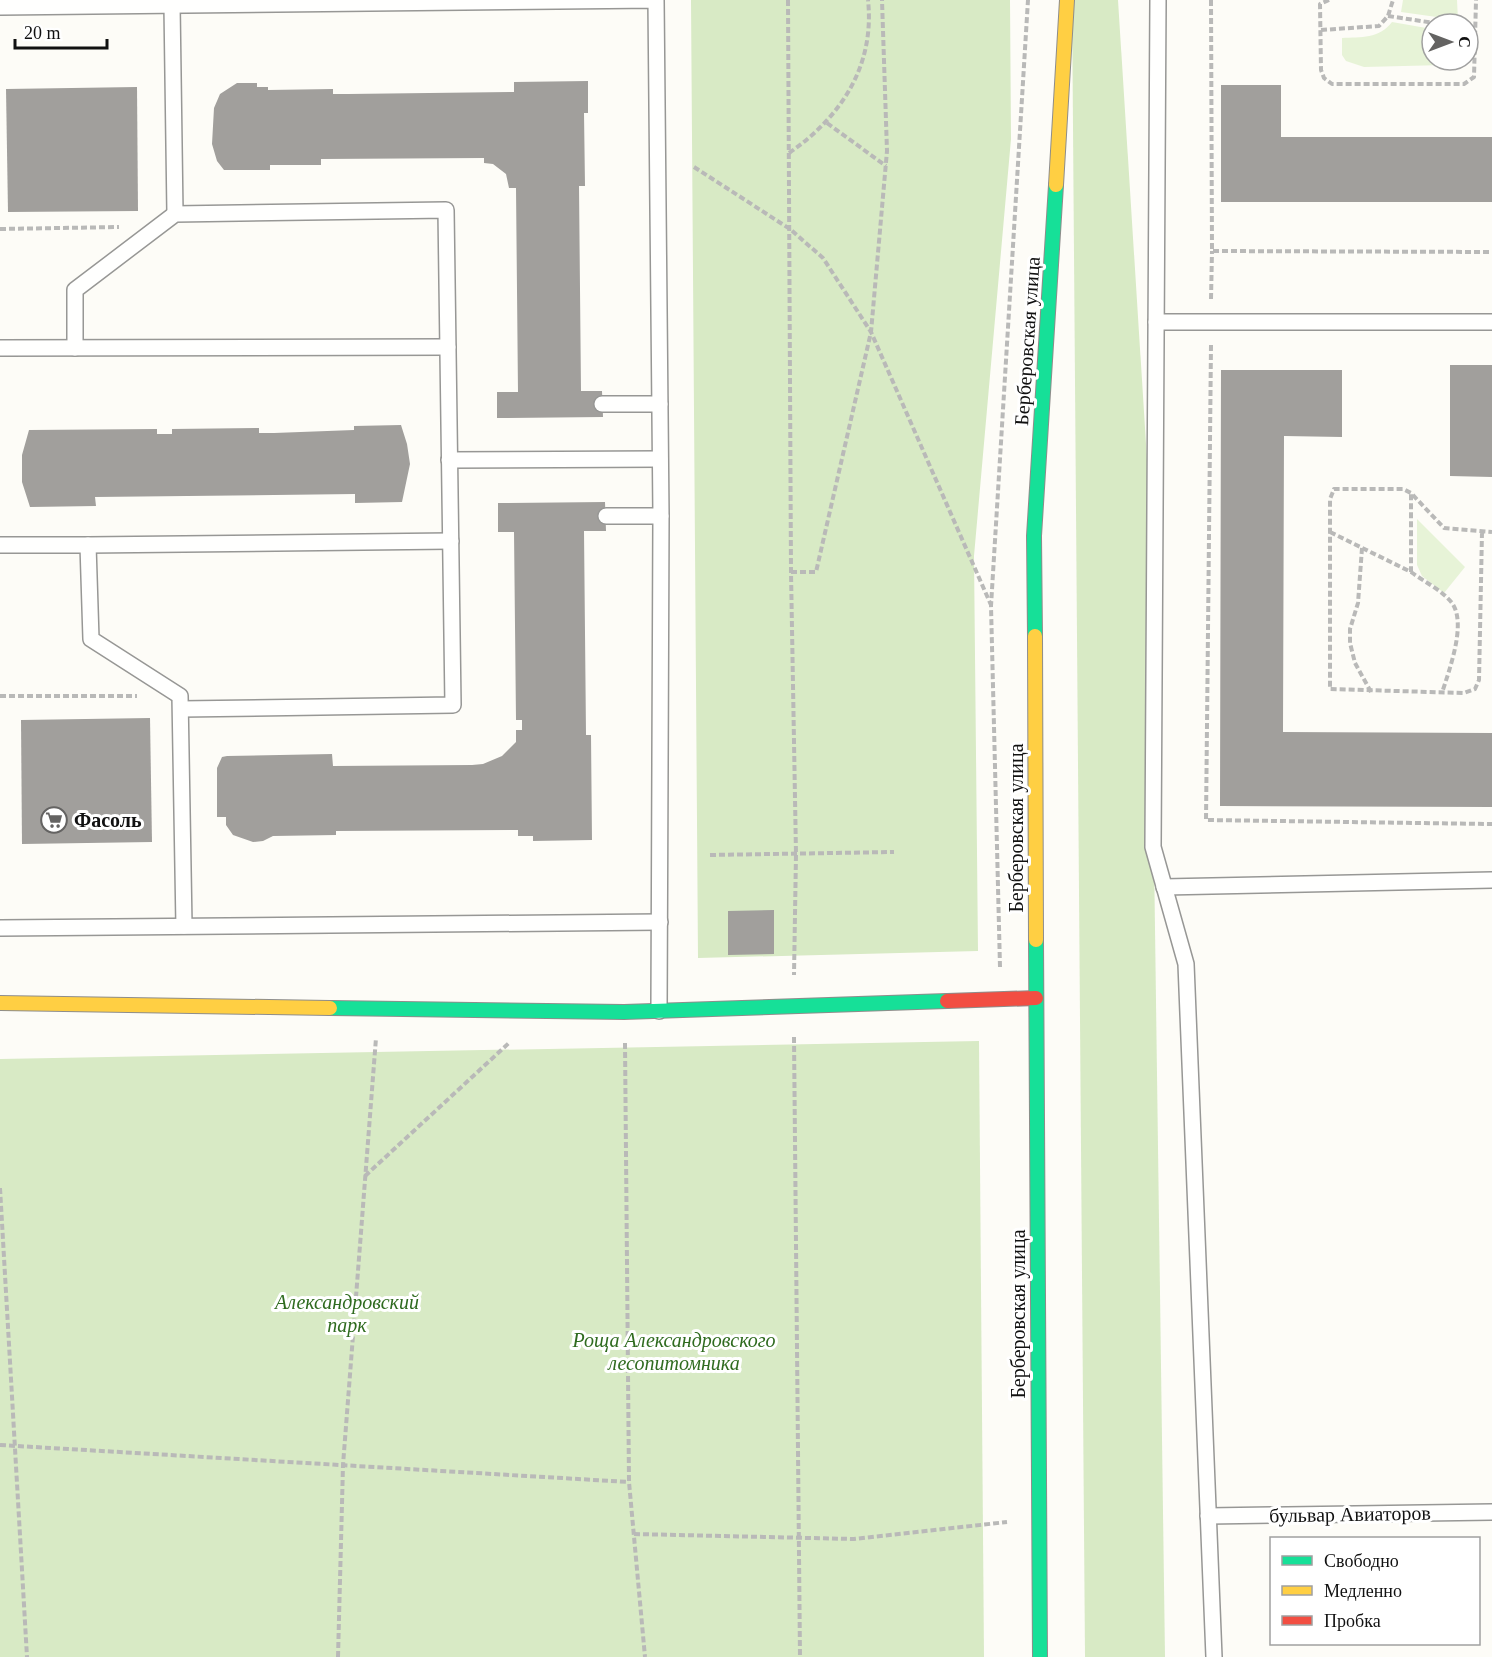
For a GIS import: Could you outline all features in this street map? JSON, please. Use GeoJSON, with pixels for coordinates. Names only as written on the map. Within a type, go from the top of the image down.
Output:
{"type":"FeatureCollection","features":[{"type":"Feature","properties":{"kind":"street","name":"Берберовская улица"},"geometry":{"type":"LineString","coordinates":[[1040,1657],[1034,536],[1067,0]]}},
{"type":"Feature","properties":{"kind":"street"},"geometry":{"type":"LineString","coordinates":[[0,1003],[624,1012],[1036,998]]}},
{"type":"Feature","properties":{"kind":"lane"},"geometry":{"type":"LineString","coordinates":[[0,7],[656,0],[662,516],[659,1011]]}},
{"type":"Feature","properties":{"kind":"lane"},"geometry":{"type":"LineString","coordinates":[[1158,0],[1153,847],[1186,964],[1214,1657]]}},
{"type":"Feature","properties":{"kind":"lane"},"geometry":{"type":"LineString","coordinates":[[172,5],[175,214]]}},
{"type":"Feature","properties":{"kind":"lane"},"geometry":{"type":"LineString","coordinates":[[75,348],[75,290],[175,214],[446,210],[453,705],[181,702],[91,639],[88,545]]}},
{"type":"Feature","properties":{"kind":"lane"},"geometry":{"type":"LineString","coordinates":[[1156,322],[1492,322]]}},
{"type":"Feature","properties":{"kind":"lane"},"geometry":{"type":"LineString","coordinates":[[0,348],[448,347]]}},
{"type":"Feature","properties":{"kind":"lane"},"geometry":{"type":"LineString","coordinates":[[602,404],[660,404]]}},
{"type":"Feature","properties":{"kind":"lane"},"geometry":{"type":"LineString","coordinates":[[450,460],[660,459]]}},
{"type":"Feature","properties":{"kind":"lane"},"geometry":{"type":"LineString","coordinates":[[606,516],[662,516]]}},
{"type":"Feature","properties":{"kind":"lane"},"geometry":{"type":"LineString","coordinates":[[0,545],[450,541]]}},
{"type":"Feature","properties":{"kind":"lane"},"geometry":{"type":"LineString","coordinates":[[181,702],[184,926]]}},
{"type":"Feature","properties":{"kind":"lane"},"geometry":{"type":"LineString","coordinates":[[1164,887],[1492,880]]}},
{"type":"Feature","properties":{"kind":"lane"},"geometry":{"type":"LineString","coordinates":[[0,928],[660,922]]}},
{"type":"Feature","properties":{"kind":"lane","name":"бульвар Авиаторов"},"geometry":{"type":"LineString","coordinates":[[1208,1516],[1492,1512]]}},
{"type":"Feature","properties":{"kind":"path"},"geometry":{"type":"LineString","coordinates":[[789,0],[800,1657]]}},
{"type":"Feature","properties":{"kind":"path"},"geometry":{"type":"LineString","coordinates":[[789,153],[812,137],[848,94],[860,69],[867,42],[868,0]]}},
{"type":"Feature","properties":{"kind":"path"},"geometry":{"type":"LineString","coordinates":[[791,572],[816,572],[871,332],[886,166],[882,0]]}},
{"type":"Feature","properties":{"kind":"path"},"geometry":{"type":"LineString","coordinates":[[1211,0],[1212,251],[1206,820],[1492,824]]}},
{"type":"Feature","properties":{"kind":"path"},"geometry":{"type":"LineString","coordinates":[[1329,0],[1320,4],[1321,70],[1324,78],[1332,84],[1464,84],[1474,77],[1474,72]]}},
{"type":"Feature","properties":{"kind":"path"},"geometry":{"type":"LineString","coordinates":[[1321,30],[1364,29],[1379,26],[1389,16],[1393,0]]}},
{"type":"Feature","properties":{"kind":"path"},"geometry":{"type":"LineString","coordinates":[[1389,16],[1420,21]]}},
{"type":"Feature","properties":{"kind":"path"},"geometry":{"type":"LineString","coordinates":[[826,123],[886,166]]}},
{"type":"Feature","properties":{"kind":"path"},"geometry":{"type":"LineString","coordinates":[[694,167],[790,229],[823,258],[871,332],[991,606]]}},
{"type":"Feature","properties":{"kind":"path"},"geometry":{"type":"LineString","coordinates":[[0,229],[158,227]]}},
{"type":"Feature","properties":{"kind":"path"},"geometry":{"type":"LineString","coordinates":[[1212,251],[1492,252]]}},
{"type":"Feature","properties":{"kind":"path"},"geometry":{"type":"LineString","coordinates":[[1482,532],[1479,680],[1475,689],[1464,693],[1330,689],[1330,499],[1334,489],[1397,487],[1411,493],[1444,528],[1492,532]]}},
{"type":"Feature","properties":{"kind":"path"},"geometry":{"type":"LineString","coordinates":[[1411,493],[1411,572]]}},
{"type":"Feature","properties":{"kind":"path"},"geometry":{"type":"LineString","coordinates":[[1330,532],[1411,572],[1451,602],[1456,611],[1458,624],[1454,653],[1442,693]]}},
{"type":"Feature","properties":{"kind":"path"},"geometry":{"type":"LineString","coordinates":[[1362,548],[1358,603],[1350,629],[1350,643],[1355,663],[1371,692]]}},
{"type":"Feature","properties":{"kind":"path"},"geometry":{"type":"LineString","coordinates":[[0,696],[181,702]]}},
{"type":"Feature","properties":{"kind":"path"},"geometry":{"type":"LineString","coordinates":[[710,855],[894,852]]}},
{"type":"Feature","properties":{"kind":"path"},"geometry":{"type":"LineString","coordinates":[[338,1657],[342,1465],[378,1009]]}},
{"type":"Feature","properties":{"kind":"path"},"geometry":{"type":"LineString","coordinates":[[365,1176],[544,1011]]}},
{"type":"Feature","properties":{"kind":"path"},"geometry":{"type":"LineString","coordinates":[[624,1012],[629,1482],[645,1657]]}},
{"type":"Feature","properties":{"kind":"path"},"geometry":{"type":"LineString","coordinates":[[0,1188],[27,1657]]}},
{"type":"Feature","properties":{"kind":"path"},"geometry":{"type":"LineString","coordinates":[[0,1445],[629,1482]]}},
{"type":"Feature","properties":{"kind":"path"},"geometry":{"type":"LineString","coordinates":[[634,1534],[854,1539],[1039,1519]]}},
{"type":"Feature","properties":{"kind":"green space"},"geometry":{"type":"Polygon","coordinates":[[[691,0],[1010,0],[1011,139],[974,556],[978,951],[698,958],[691,0]]]}},
{"type":"Feature","properties":{"kind":"green space"},"geometry":{"type":"Polygon","coordinates":[[[1072,0],[1118,0],[1149,491],[1165,1657],[1085,1657],[1072,0]]]}},
{"type":"Feature","properties":{"kind":"green space"},"geometry":{"type":"Polygon","coordinates":[[[1403,0],[1457,0],[1458,12],[1420,12],[1420,15],[1401,12],[1403,0]]]}},
{"type":"Feature","properties":{"kind":"green space"},"geometry":{"type":"Polygon","coordinates":[[[1392,22],[1420,27],[1420,66],[1364,67],[1346,61],[1342,55],[1342,38],[1363,37],[1387,28],[1392,22]]]}},
{"type":"Feature","properties":{"kind":"green space"},"geometry":{"type":"Polygon","coordinates":[[[1417,519],[1465,567],[1444,593],[1422,576],[1417,565],[1417,519]]]}},
{"type":"Feature","properties":{"kind":"green space","name":"Роща Александровского лесопитомника"},"geometry":{"type":"Polygon","coordinates":[[[979,1041],[984,1657],[0,1657],[0,1059],[979,1041]]]}},
{"type":"Feature","properties":{"kind":"building"},"geometry":{"type":"Polygon","coordinates":[[[588,81],[588,113],[584,113],[585,186],[579,186],[581,391],[602,391],[603,417],[497,418],[497,392],[518,392],[516,188],[509,188],[506,174],[493,164],[484,163],[484,158],[321,159],[321,165],[270,165],[270,170],[224,170],[217,161],[212,144],[214,108],[220,94],[237,83],[257,83],[257,87],[268,87],[268,90],[333,89],[333,94],[348,94],[514,92],[514,82],[588,81]]]}},
{"type":"Feature","properties":{"kind":"building"},"geometry":{"type":"Polygon","coordinates":[[[1221,85],[1281,85],[1281,137],[1492,137],[1492,202],[1221,202],[1221,85]]]}},
{"type":"Feature","properties":{"kind":"building"},"geometry":{"type":"Polygon","coordinates":[[[137,87],[138,211],[8,212],[6,89],[137,87]]]}},
{"type":"Feature","properties":{"kind":"building"},"geometry":{"type":"Polygon","coordinates":[[[1450,365],[1492,365],[1492,477],[1450,476],[1450,365]]]}},
{"type":"Feature","properties":{"kind":"building"},"geometry":{"type":"Polygon","coordinates":[[[1221,370],[1342,370],[1342,437],[1284,436],[1283,732],[1492,733],[1492,807],[1220,806],[1221,370]]]}},
{"type":"Feature","properties":{"kind":"building"},"geometry":{"type":"Polygon","coordinates":[[[401,425],[410,464],[402,502],[355,503],[355,494],[95,497],[96,506],[30,507],[22,482],[22,455],[29,430],[157,429],[157,434],[172,434],[172,429],[259,428],[259,433],[274,433],[354,430],[354,426],[401,425]]]}},
{"type":"Feature","properties":{"kind":"building"},"geometry":{"type":"Polygon","coordinates":[[[605,502],[606,531],[584,531],[586,735],[591,735],[592,840],[533,841],[533,836],[518,836],[518,830],[336,831],[336,835],[273,836],[263,841],[253,842],[233,835],[226,825],[226,817],[217,817],[217,768],[222,757],[332,754],[333,766],[472,765],[483,764],[502,756],[516,742],[516,730],[522,730],[522,720],[516,720],[514,532],[498,532],[498,503],[605,502]]]}},
{"type":"Feature","properties":{"kind":"building"},"geometry":{"type":"Polygon","coordinates":[[[150,718],[152,842],[22,844],[21,720],[150,718]]]}},
{"type":"Feature","properties":{"kind":"building"},"geometry":{"type":"Polygon","coordinates":[[[774,910],[774,954],[728,955],[728,911],[774,910]]]}},
{"type":"Feature","properties":{"kind":"traffic: fast"},"geometry":{"type":"LineString","coordinates":[[1035,636],[1034,536],[1056,185]]}},
{"type":"Feature","properties":{"kind":"traffic: fast"},"geometry":{"type":"LineString","coordinates":[[1036,940],[1040,1657]]}},
{"type":"Feature","properties":{"kind":"traffic: fast"},"geometry":{"type":"LineString","coordinates":[[330,1008],[624,1012],[947,1001]]}},
{"type":"Feature","properties":{"kind":"traffic: slow"},"geometry":{"type":"LineString","coordinates":[[1056,185],[1067,0]]}},
{"type":"Feature","properties":{"kind":"traffic: slow"},"geometry":{"type":"LineString","coordinates":[[1035,636],[1036,940]]}},
{"type":"Feature","properties":{"kind":"traffic: slow"},"geometry":{"type":"LineString","coordinates":[[0,1003],[330,1008]]}},
{"type":"Feature","properties":{"kind":"traffic: jam"},"geometry":{"type":"LineString","coordinates":[[947,1001],[1036,998]]}},
{"type":"Feature","properties":{"kind":"place","name":"Фасоль"},"geometry":{"type":"Point","coordinates":[54,820]}},
{"type":"Feature","properties":{"kind":"park label","name":"Александровский парк"},"geometry":{"type":"Point","coordinates":[347,1314]}}]}
